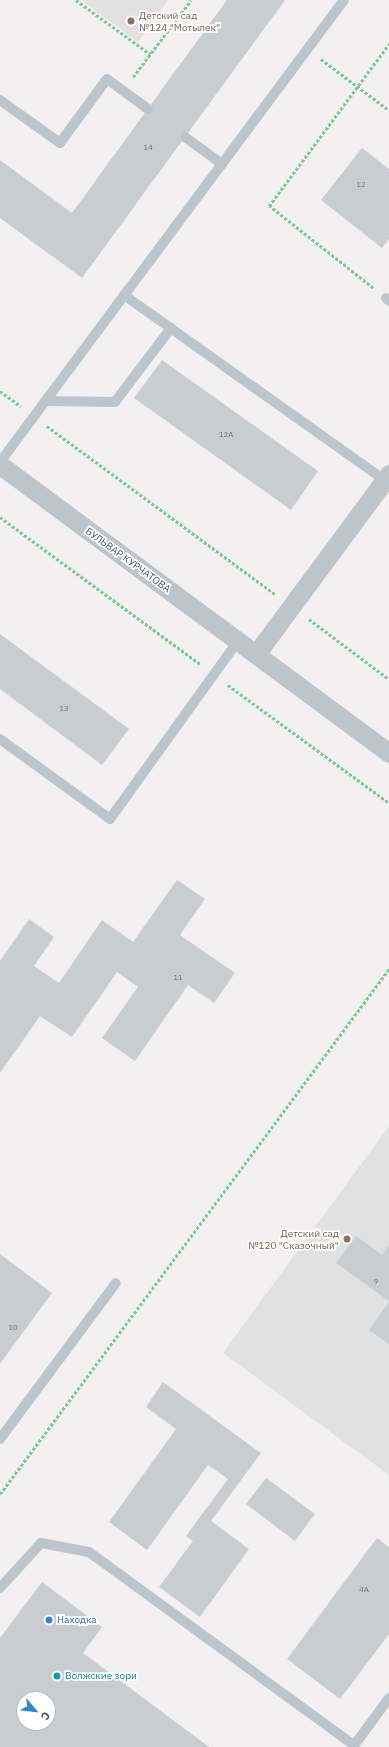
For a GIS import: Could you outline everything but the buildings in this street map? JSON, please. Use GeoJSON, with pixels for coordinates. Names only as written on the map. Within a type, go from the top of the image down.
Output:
{"type":"FeatureCollection","features":[{"type":"Feature","properties":{"kind":"street","name":"БУЛЬВАР КУРЧАТОВА"},"geometry":{"type":"LineString","coordinates":[[0,465],[389,753]]}},
{"type":"Feature","properties":{"kind":"street"},"geometry":{"type":"LineString","coordinates":[[256,654],[387,477]]}},
{"type":"Feature","properties":{"kind":"lane"},"geometry":{"type":"LineString","coordinates":[[0,462],[344,0]]}},
{"type":"Feature","properties":{"kind":"lane"},"geometry":{"type":"LineString","coordinates":[[0,100],[60,143],[108,79],[148,109]]}},
{"type":"Feature","properties":{"kind":"lane"},"geometry":{"type":"LineString","coordinates":[[185,136],[222,164]]}},
{"type":"Feature","properties":{"kind":"lane"},"geometry":{"type":"LineString","coordinates":[[124,295],[387,477]]}},
{"type":"Feature","properties":{"kind":"lane"},"geometry":{"type":"LineString","coordinates":[[45,401],[115,402],[171,328]]}},
{"type":"Feature","properties":{"kind":"lane"},"geometry":{"type":"LineString","coordinates":[[0,739],[110,819],[238,641]]}},
{"type":"Feature","properties":{"kind":"lane"},"geometry":{"type":"LineString","coordinates":[[0,1439],[116,1283]]}},
{"type":"Feature","properties":{"kind":"lane"},"geometry":{"type":"LineString","coordinates":[[0,1588],[41,1543],[89,1552],[353,1746],[389,1698]]}},
{"type":"Feature","properties":{"kind":"path"},"geometry":{"type":"LineString","coordinates":[[76,0],[150,54]]}},
{"type":"Feature","properties":{"kind":"path"},"geometry":{"type":"LineString","coordinates":[[123,91],[191,0]]}},
{"type":"Feature","properties":{"kind":"path"},"geometry":{"type":"LineString","coordinates":[[387,299],[269,206],[389,44]]}},
{"type":"Feature","properties":{"kind":"path"},"geometry":{"type":"LineString","coordinates":[[308,49],[389,110]]}},
{"type":"Feature","properties":{"kind":"path"},"geometry":{"type":"LineString","coordinates":[[0,391],[389,679]]}},
{"type":"Feature","properties":{"kind":"path"},"geometry":{"type":"LineString","coordinates":[[0,517],[389,803]]}},
{"type":"Feature","properties":{"kind":"path"},"geometry":{"type":"LineString","coordinates":[[0,1494],[389,969]]}},
{"type":"Feature","properties":{"kind":"shaded area","name":"Детский сад №124 \"Мотылек\""},"geometry":{"type":"Polygon","coordinates":[[[81,0],[168,0],[138,42],[81,0]]]}},
{"type":"Feature","properties":{"kind":"shaded area","name":"Детский сад №120 \"Сказочный\""},"geometry":{"type":"Polygon","coordinates":[[[389,1126],[389,1475],[223,1353],[389,1126]]]}},
{"type":"Feature","properties":{"kind":"place","name":"Детский сад №124 \"Мотылек\""},"geometry":{"type":"Point","coordinates":[131,21]}},
{"type":"Feature","properties":{"kind":"place","name":"Детский сад №120 \"Сказочный\""},"geometry":{"type":"Point","coordinates":[347,1239]}},
{"type":"Feature","properties":{"kind":"place","name":"Находка"},"geometry":{"type":"Point","coordinates":[49,1620]}},
{"type":"Feature","properties":{"kind":"place","name":"Волжские зори"},"geometry":{"type":"Point","coordinates":[57,1676]}}]}
